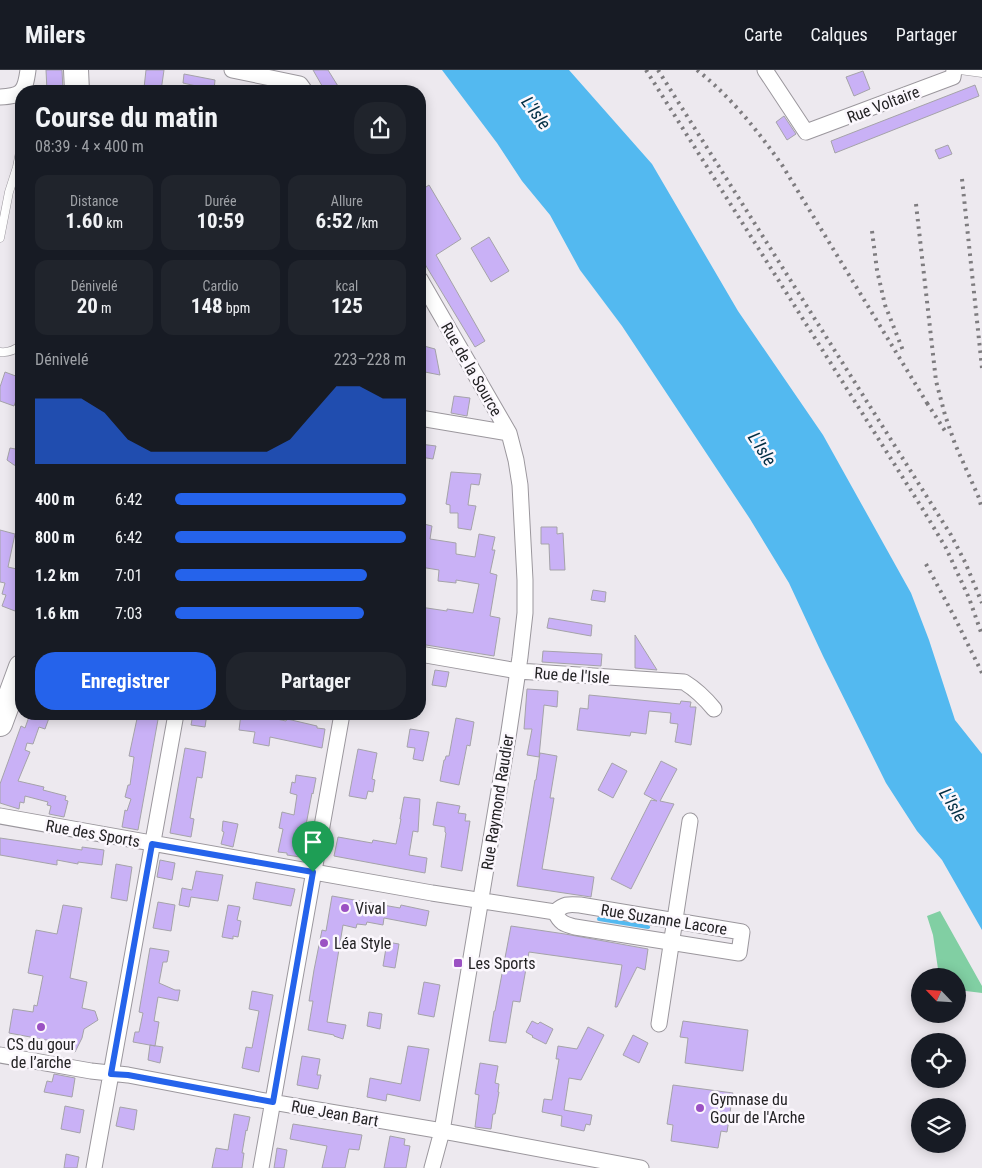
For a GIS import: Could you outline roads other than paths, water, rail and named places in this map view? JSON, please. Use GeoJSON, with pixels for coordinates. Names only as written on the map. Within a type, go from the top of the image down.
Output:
{"type":"FeatureCollection","features":[{"type":"Feature","properties":{"kind":"main road"},"geometry":{"type":"LineString","coordinates":[[76,70],[77,85]]}},
{"type":"Feature","properties":{"kind":"main road"},"geometry":{"type":"LineString","coordinates":[[0,724],[15,683]]}},
{"type":"Feature","properties":{"kind":"street"},"geometry":{"type":"LineString","coordinates":[[24,85],[28,70]]}},
{"type":"Feature","properties":{"kind":"street"},"geometry":{"type":"LineString","coordinates":[[232,70],[283,85]]}},
{"type":"Feature","properties":{"kind":"street","name":"Rue Voltaire"},"geometry":{"type":"LineString","coordinates":[[765,70],[806,132],[952,78],[954,70]]}},
{"type":"Feature","properties":{"kind":"street","name":"Rue de la Source"},"geometry":{"type":"LineString","coordinates":[[426,296],[509,433]]}},
{"type":"Feature","properties":{"kind":"street"},"geometry":{"type":"LineString","coordinates":[[426,419],[509,433]]}},
{"type":"Feature","properties":{"kind":"street","name":"Rue Raymond Raudier"},"geometry":{"type":"LineString","coordinates":[[432,1168],[442,1131],[481,901],[518,671],[525,613],[520,485],[509,433]]}},
{"type":"Feature","properties":{"kind":"street","name":"Rue de l'Isle"},"geometry":{"type":"LineString","coordinates":[[426,655],[518,671],[684,682],[696,689],[714,709]]}},
{"type":"Feature","properties":{"kind":"street"},"geometry":{"type":"LineString","coordinates":[[94,1168],[175,720]]}},
{"type":"Feature","properties":{"kind":"street"},"geometry":{"type":"LineString","coordinates":[[261,1168],[341,720]]}},
{"type":"Feature","properties":{"kind":"street","name":"Rue des Sports"},"geometry":{"type":"LineString","coordinates":[[0,816],[481,901]]}},
{"type":"Feature","properties":{"kind":"street"},"geometry":{"type":"LineString","coordinates":[[659,1024],[690,821]]}},
{"type":"Feature","properties":{"kind":"street","name":"Rue Suzanne Lacore"},"geometry":{"type":"LineString","coordinates":[[481,901],[554,912],[569,904],[580,905],[742,932],[739,953],[577,927],[565,924],[559,920],[554,912]]}},
{"type":"Feature","properties":{"kind":"street"},"geometry":{"type":"LineString","coordinates":[[577,927],[585,923],[587,917],[586,911],[580,905]]}},
{"type":"Feature","properties":{"kind":"street","name":"Rue Jean Bart"},"geometry":{"type":"LineString","coordinates":[[0,1055],[111,1074],[128,1075],[641,1168]]}},
{"type":"Feature","properties":{"kind":"lane"},"geometry":{"type":"LineString","coordinates":[[960,70],[982,73]]}},
{"type":"Feature","properties":{"kind":"lane"},"geometry":{"type":"LineString","coordinates":[[0,238],[15,174]]}},
{"type":"Feature","properties":{"kind":"lane"},"geometry":{"type":"LineString","coordinates":[[0,352],[15,349]]}},
{"type":"Feature","properties":{"kind":"water","name":"L'Isle"},"geometry":{"type":"Polygon","coordinates":[[[442,70],[569,70],[652,164],[738,311],[823,435],[911,593],[929,640],[955,720],[982,754],[982,930],[942,860],[917,831],[886,783],[789,583],[750,519],[622,326],[580,270],[550,215],[522,181],[497,143],[442,70]]]}},
{"type":"Feature","properties":{"kind":"waterway"},"geometry":{"type":"LineString","coordinates":[[599,919],[648,927]]}},
{"type":"Feature","properties":{"kind":"railway"},"geometry":{"type":"LineString","coordinates":[[646,70],[946,548],[969,598],[982,635]]}},
{"type":"Feature","properties":{"kind":"railway"},"geometry":{"type":"LineString","coordinates":[[658,70],[951,535],[965,562],[982,603]]}},
{"type":"Feature","properties":{"kind":"railway"},"geometry":{"type":"LineString","coordinates":[[697,70],[743,114],[782,165],[930,408]]}},
{"type":"Feature","properties":{"kind":"railway"},"geometry":{"type":"LineString","coordinates":[[962,179],[982,368]]}},
{"type":"Feature","properties":{"kind":"railway"},"geometry":{"type":"LineString","coordinates":[[916,204],[936,381],[955,444],[982,509]]}},
{"type":"Feature","properties":{"kind":"railway"},"geometry":{"type":"LineString","coordinates":[[872,231],[877,270],[885,305],[904,353]]}},
{"type":"Feature","properties":{"kind":"railway"},"geometry":{"type":"LineString","coordinates":[[927,403],[947,434]]}},
{"type":"Feature","properties":{"kind":"railway"},"geometry":{"type":"LineString","coordinates":[[926,564],[982,673]]}},
{"type":"Feature","properties":{"kind":"place","name":"Vival"},"geometry":{"type":"Point","coordinates":[345,908]}},
{"type":"Feature","properties":{"kind":"place","name":"Léa Style"},"geometry":{"type":"Point","coordinates":[324,943]}},
{"type":"Feature","properties":{"kind":"place","name":"Les Sports"},"geometry":{"type":"Point","coordinates":[458,963]}},
{"type":"Feature","properties":{"kind":"place","name":"CS du gour de l’arche"},"geometry":{"type":"Point","coordinates":[41,1027]}},
{"type":"Feature","properties":{"kind":"place","name":"Gymnase du Gour de l'Arche"},"geometry":{"type":"Point","coordinates":[700,1108]}}]}
